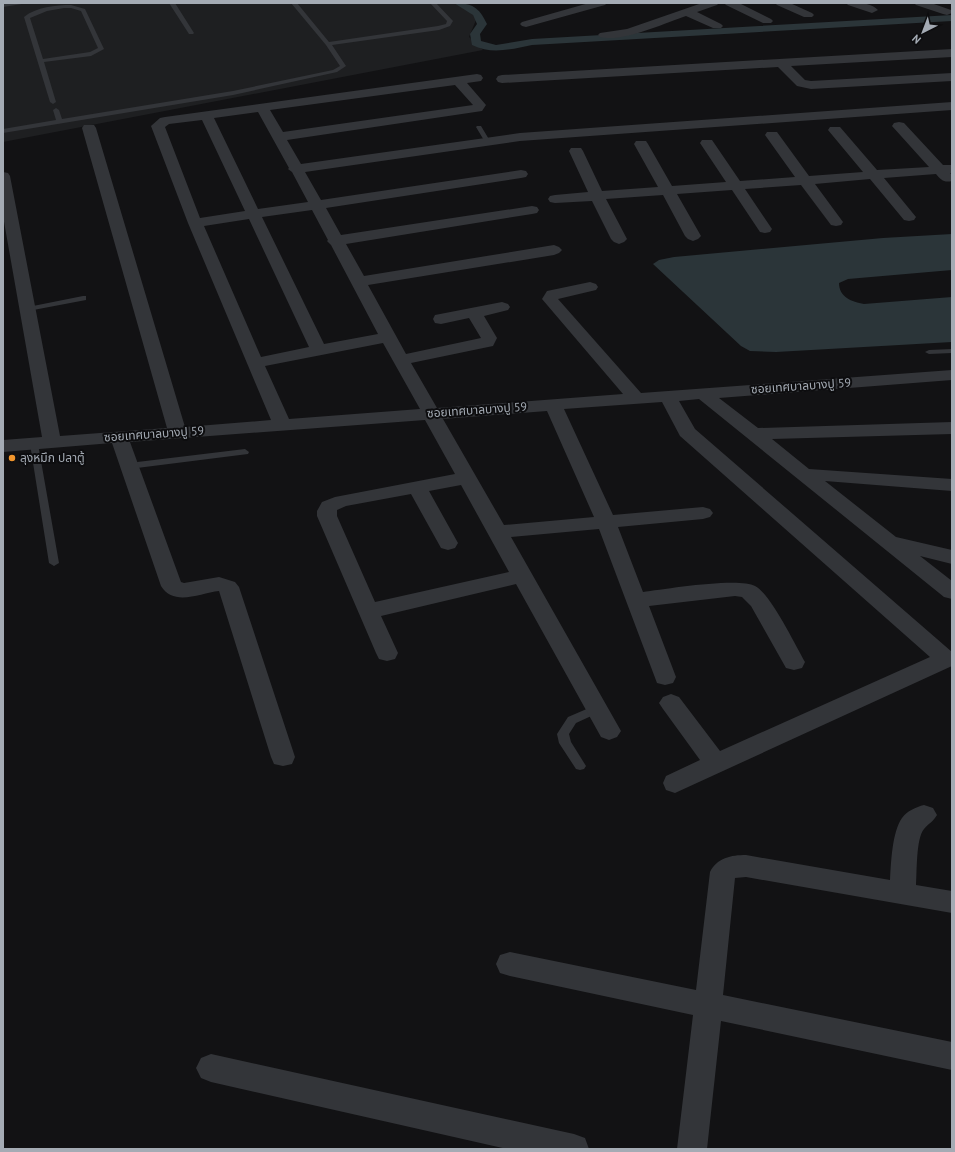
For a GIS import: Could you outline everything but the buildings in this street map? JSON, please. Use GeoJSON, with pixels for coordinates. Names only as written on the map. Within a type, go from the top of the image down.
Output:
{"type":"FeatureCollection","features":[{"type":"Feature","properties":{"kind":"street"},"geometry":{"type":"LineString","coordinates":[[526,24],[601,3]]}},
{"type":"Feature","properties":{"kind":"street"},"geometry":{"type":"LineString","coordinates":[[604,35],[629,32],[713,3]]}},
{"type":"Feature","properties":{"kind":"street"},"geometry":{"type":"LineString","coordinates":[[730,3],[767,21]]}},
{"type":"Feature","properties":{"kind":"street"},"geometry":{"type":"LineString","coordinates":[[781,3],[808,15]]}},
{"type":"Feature","properties":{"kind":"street"},"geometry":{"type":"LineString","coordinates":[[852,3],[872,10]]}},
{"type":"Feature","properties":{"kind":"street"},"geometry":{"type":"LineString","coordinates":[[920,3],[947,12]]}},
{"type":"Feature","properties":{"kind":"street"},"geometry":{"type":"LineString","coordinates":[[687,12],[717,26]]}},
{"type":"Feature","properties":{"kind":"street"},"geometry":{"type":"LineString","coordinates":[[502,79],[952,54]]}},
{"type":"Feature","properties":{"kind":"street"},"geometry":{"type":"LineString","coordinates":[[864,58],[885,81]]}},
{"type":"Feature","properties":{"kind":"street"},"geometry":{"type":"LineString","coordinates":[[781,63],[800,82],[805,84],[952,77]]}},
{"type":"Feature","properties":{"kind":"street"},"geometry":{"type":"LineString","coordinates":[[282,425],[195,223],[158,126],[165,122],[206,115],[477,78]]}},
{"type":"Feature","properties":{"kind":"street"},"geometry":{"type":"LineString","coordinates":[[279,137],[477,108],[480,105],[457,80]]}},
{"type":"Feature","properties":{"kind":"street"},"geometry":{"type":"LineString","coordinates":[[295,169],[520,137],[952,106]]}},
{"type":"Feature","properties":{"kind":"street"},"geometry":{"type":"LineString","coordinates":[[262,107],[388,337],[608,731]]}},
{"type":"Feature","properties":{"kind":"street"},"geometry":{"type":"LineString","coordinates":[[206,115],[319,351]]}},
{"type":"Feature","properties":{"kind":"street"},"geometry":{"type":"LineString","coordinates":[[899,126],[946,170],[952,183]]}},
{"type":"Feature","properties":{"kind":"street"},"geometry":{"type":"LineString","coordinates":[[89,128],[177,432]]}},
{"type":"Feature","properties":{"kind":"street"},"geometry":{"type":"LineString","coordinates":[[835,130],[909,217]]}},
{"type":"Feature","properties":{"kind":"street"},"geometry":{"type":"LineString","coordinates":[[772,135],[836,222]]}},
{"type":"Feature","properties":{"kind":"street"},"geometry":{"type":"LineString","coordinates":[[707,143],[765,229]]}},
{"type":"Feature","properties":{"kind":"street"},"geometry":{"type":"LineString","coordinates":[[641,144],[693,236]]}},
{"type":"Feature","properties":{"kind":"street"},"geometry":{"type":"LineString","coordinates":[[576,151],[597,196],[620,239]]}},
{"type":"Feature","properties":{"kind":"street"},"geometry":{"type":"LineString","coordinates":[[555,200],[946,170]]}},
{"type":"Feature","properties":{"kind":"street"},"geometry":{"type":"LineString","coordinates":[[195,223],[521,174]]}},
{"type":"Feature","properties":{"kind":"street"},"geometry":{"type":"LineString","coordinates":[[3,176],[52,442]]}},
{"type":"Feature","properties":{"kind":"street"},"geometry":{"type":"LineString","coordinates":[[335,241],[532,210]]}},
{"type":"Feature","properties":{"kind":"street"},"geometry":{"type":"LineString","coordinates":[[358,282],[554,250]]}},
{"type":"Feature","properties":{"kind":"street"},"geometry":{"type":"LineString","coordinates":[[590,287],[553,294],[550,299],[636,398]]}},
{"type":"Feature","properties":{"kind":"street"},"geometry":{"type":"LineString","coordinates":[[441,319],[502,307]]}},
{"type":"Feature","properties":{"kind":"street"},"geometry":{"type":"LineString","coordinates":[[401,360],[487,342],[489,338],[474,312]]}},
{"type":"Feature","properties":{"kind":"street"},"geometry":{"type":"LineString","coordinates":[[255,363],[388,337]]}},
{"type":"Feature","properties":{"kind":"street","name":"ซอยเทศบาลบางปู 59"},"geometry":{"type":"LineString","coordinates":[[3,446],[952,375]]}},
{"type":"Feature","properties":{"kind":"street"},"geometry":{"type":"LineString","coordinates":[[702,393],[952,592]]}},
{"type":"Feature","properties":{"kind":"street"},"geometry":{"type":"LineString","coordinates":[[668,397],[687,432],[949,658],[675,783]]}},
{"type":"Feature","properties":{"kind":"street"},"geometry":{"type":"LineString","coordinates":[[552,404],[606,522],[665,677]]}},
{"type":"Feature","properties":{"kind":"street"},"geometry":{"type":"LineString","coordinates":[[753,434],[952,428]]}},
{"type":"Feature","properties":{"kind":"street"},"geometry":{"type":"LineString","coordinates":[[119,437],[172,586],[181,591],[219,584],[228,587],[283,756]]}},
{"type":"Feature","properties":{"kind":"street"},"geometry":{"type":"LineString","coordinates":[[803,474],[952,485]]}},
{"type":"Feature","properties":{"kind":"street"},"geometry":{"type":"LineString","coordinates":[[387,653],[327,516],[329,506],[335,503],[467,478]]}},
{"type":"Feature","properties":{"kind":"street"},"geometry":{"type":"LineString","coordinates":[[418,487],[448,543]]}},
{"type":"Feature","properties":{"kind":"street"},"geometry":{"type":"LineString","coordinates":[[497,532],[703,513]]}},
{"type":"Feature","properties":{"kind":"street"},"geometry":{"type":"LineString","coordinates":[[889,542],[952,557]]}},
{"type":"Feature","properties":{"kind":"street"},"geometry":{"type":"LineString","coordinates":[[368,611],[521,576]]}},
{"type":"Feature","properties":{"kind":"street"},"geometry":{"type":"LineString","coordinates":[[636,600],[735,589],[748,591],[759,600],[794,662]]}},
{"type":"Feature","properties":{"kind":"street"},"geometry":{"type":"LineString","coordinates":[[670,703],[716,763]]}},
{"type":"Feature","properties":{"kind":"street"},"geometry":{"type":"LineString","coordinates":[[903,894],[904,855],[912,824],[924,815]]}},
{"type":"Feature","properties":{"kind":"street"},"geometry":{"type":"LineString","coordinates":[[692,1149],[721,877],[727,868],[734,866],[746,866],[952,902]]}},
{"type":"Feature","properties":{"kind":"street"},"geometry":{"type":"LineString","coordinates":[[510,964],[952,1056]]}},
{"type":"Feature","properties":{"kind":"street"},"geometry":{"type":"LineString","coordinates":[[211,1068],[574,1149]]}},
{"type":"Feature","properties":{"kind":"lane"},"geometry":{"type":"LineString","coordinates":[[3,5],[25,3]]}},
{"type":"Feature","properties":{"kind":"lane"},"geometry":{"type":"LineString","coordinates":[[172,3],[191,33]]}},
{"type":"Feature","properties":{"kind":"lane"},"geometry":{"type":"LineString","coordinates":[[3,130],[233,93],[341,69],[343,66],[328,44],[294,3]]}},
{"type":"Feature","properties":{"kind":"lane"},"geometry":{"type":"LineString","coordinates":[[328,44],[440,28],[448,25],[450,21],[433,3]]}},
{"type":"Feature","properties":{"kind":"lane"},"geometry":{"type":"LineString","coordinates":[[41,61],[91,54],[101,49],[83,10],[80,7],[73,6],[48,9],[31,14],[27,17],[53,102]]}},
{"type":"Feature","properties":{"kind":"lane"},"geometry":{"type":"LineString","coordinates":[[56,110],[60,122]]}},
{"type":"Feature","properties":{"kind":"lane"},"geometry":{"type":"LineString","coordinates":[[479,127],[487,141]]}},
{"type":"Feature","properties":{"kind":"lane"},"geometry":{"type":"LineString","coordinates":[[28,309],[83,298]]}},
{"type":"Feature","properties":{"kind":"lane"},"geometry":{"type":"LineString","coordinates":[[929,352],[952,351]]}},
{"type":"Feature","properties":{"kind":"lane"},"geometry":{"type":"LineString","coordinates":[[34,444],[54,563]]}},
{"type":"Feature","properties":{"kind":"lane"},"geometry":{"type":"LineString","coordinates":[[129,466],[245,452]]}},
{"type":"Feature","properties":{"kind":"lane"},"geometry":{"type":"LineString","coordinates":[[580,766],[565,743],[563,734],[572,720],[596,709]]}},
{"type":"Feature","properties":{"kind":"shaded area"},"geometry":{"type":"Polygon","coordinates":[[[3,3],[458,3],[470,10],[476,20],[469,37],[483,50],[3,142],[3,3]]]}},
{"type":"Feature","properties":{"kind":"shaded area"},"geometry":{"type":"Polygon","coordinates":[[[952,234],[952,270],[848,279],[839,283],[841,292],[847,298],[864,304],[952,297],[952,342],[776,352],[750,351],[741,346],[653,264],[659,260],[674,257],[883,238],[952,234]]]}},
{"type":"Feature","properties":{"kind":"waterway"},"geometry":{"type":"LineString","coordinates":[[459,3],[477,13],[482,24],[475,34],[476,43],[482,46],[496,48],[532,42],[952,18]]}},
{"type":"Feature","properties":{"kind":"place","name":"ลุงหมึก ปลาตู้"},"geometry":{"type":"Point","coordinates":[12,458]}}]}
